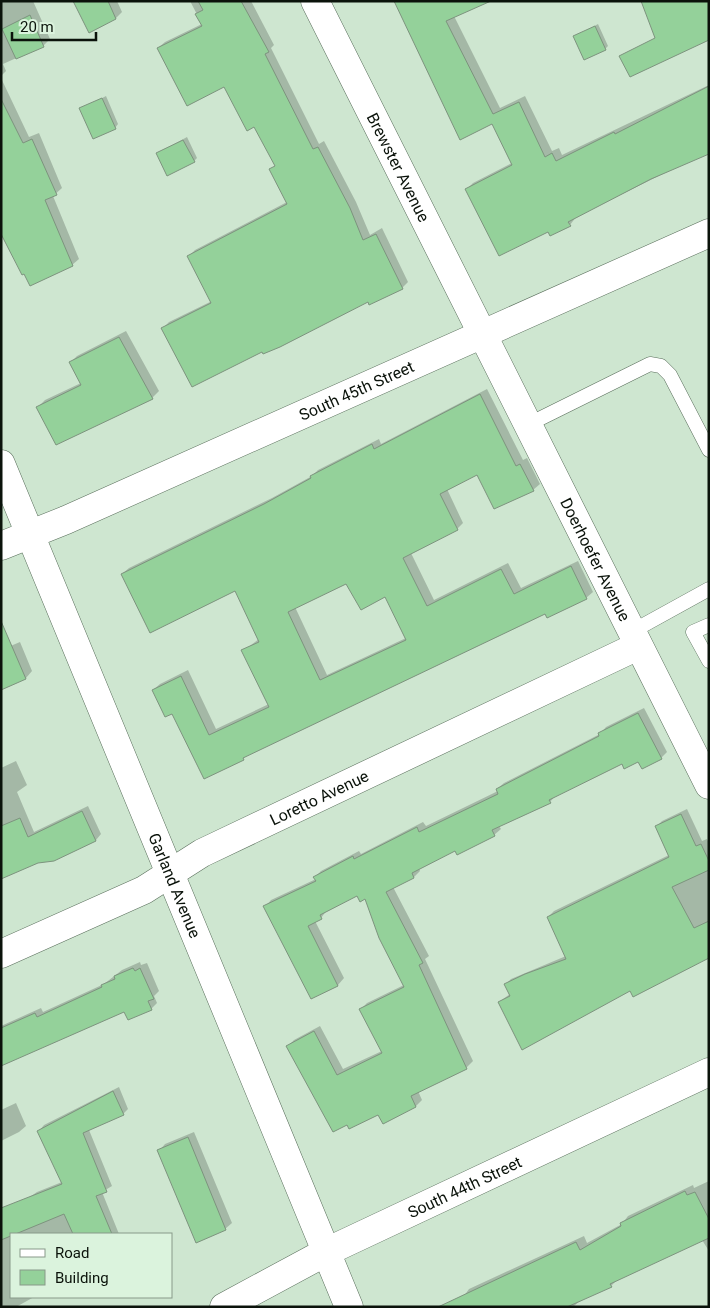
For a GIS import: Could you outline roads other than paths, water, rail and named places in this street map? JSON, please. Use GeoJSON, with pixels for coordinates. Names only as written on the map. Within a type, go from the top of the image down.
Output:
{"type":"FeatureCollection","features":[{"type":"Feature","properties":{"kind":"street","name":"Brewster Avenue"},"geometry":{"type":"LineString","coordinates":[[315,1],[482,334]]}},
{"type":"Feature","properties":{"kind":"street","name":"South 45th Street"},"geometry":{"type":"LineString","coordinates":[[1,546],[709,232]]}},
{"type":"Feature","properties":{"kind":"street","name":"Doerhoefer Avenue"},"geometry":{"type":"LineString","coordinates":[[482,334],[709,785]]}},
{"type":"Feature","properties":{"kind":"street","name":"Garland Avenue"},"geometry":{"type":"LineString","coordinates":[[1,464],[349,1307]]}},
{"type":"Feature","properties":{"kind":"street","name":"Loretto Avenue"},"geometry":{"type":"LineString","coordinates":[[1,954],[144,890],[202,853],[635,639]]}},
{"type":"Feature","properties":{"kind":"street","name":"South 44th Street"},"geometry":{"type":"LineString","coordinates":[[224,1307],[326,1252],[709,1072]]}},
{"type":"Feature","properties":{"kind":"lane"},"geometry":{"type":"LineString","coordinates":[[528,425],[650,364],[661,366],[670,375],[709,450]]}},
{"type":"Feature","properties":{"kind":"lane"},"geometry":{"type":"LineString","coordinates":[[635,639],[709,589]]}},
{"type":"Feature","properties":{"kind":"lane"},"geometry":{"type":"LineString","coordinates":[[709,625],[693,632],[709,661]]}}]}
